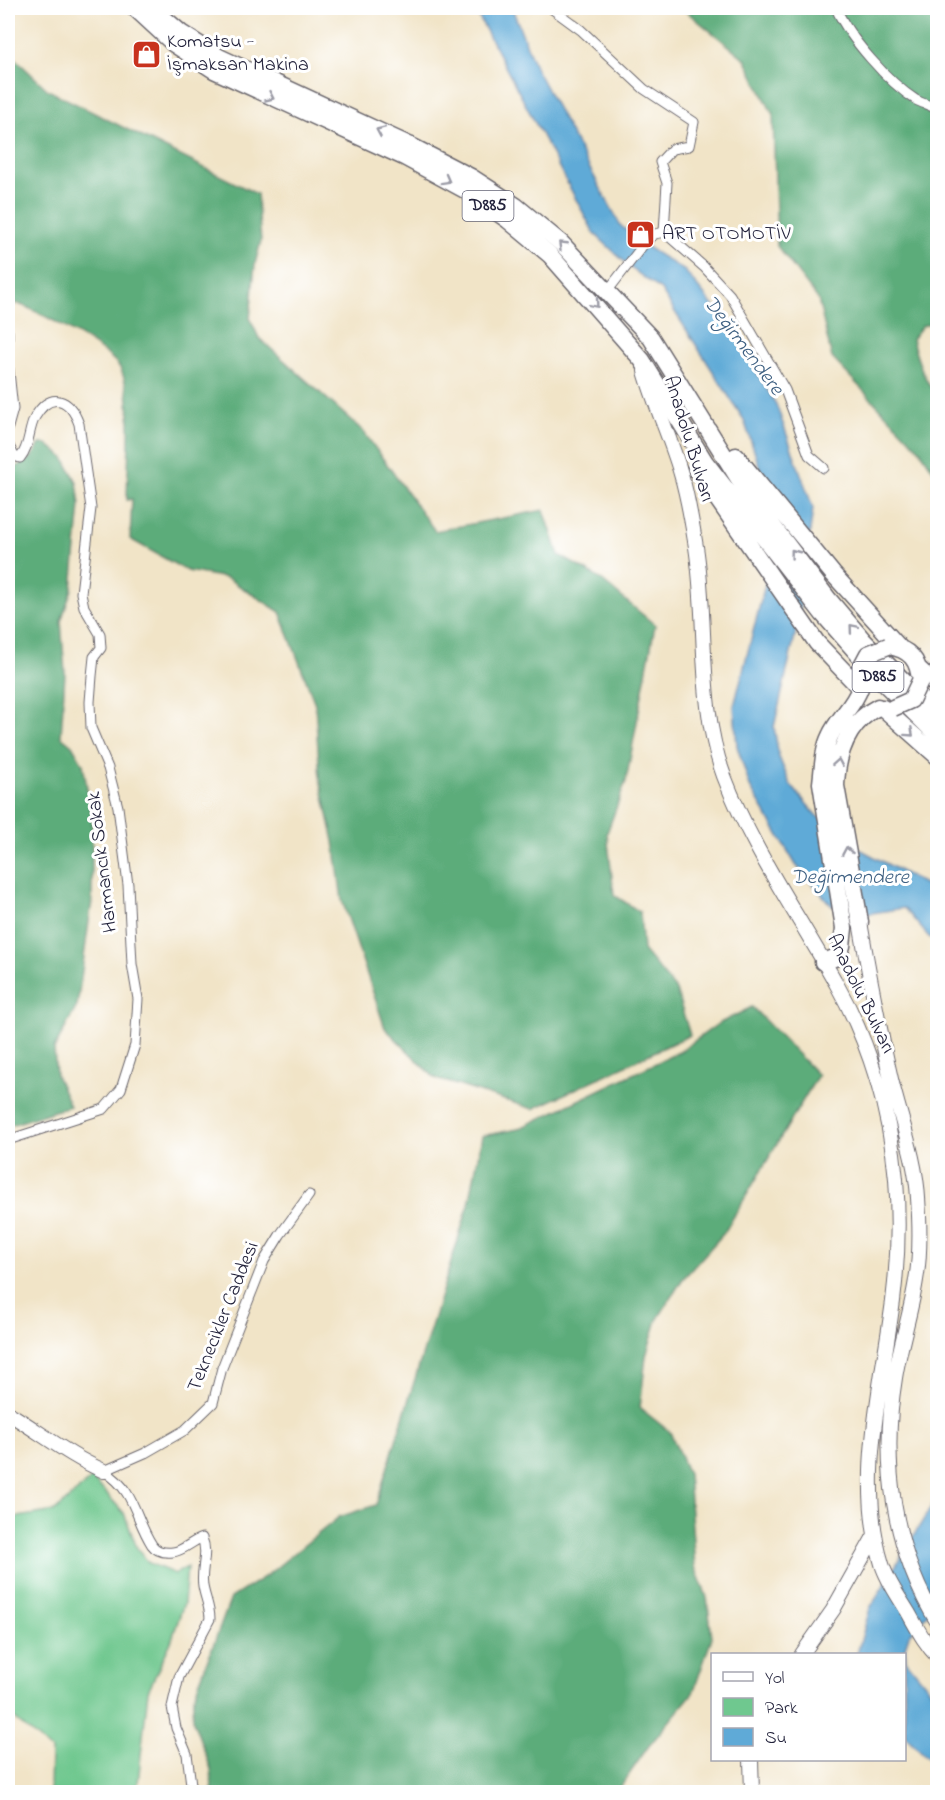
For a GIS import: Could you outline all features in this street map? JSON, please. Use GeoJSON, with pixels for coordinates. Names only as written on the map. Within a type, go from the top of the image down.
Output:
{"type":"FeatureCollection","features":[{"type":"Feature","properties":{"kind":"highway","name":"Anadolu Bulvarı"},"geometry":{"type":"LineString","coordinates":[[135,8],[174,44],[214,70],[404,157],[465,190],[508,220],[550,255],[642,360],[705,462],[747,518],[826,607],[864,640],[938,716]]}},
{"type":"Feature","properties":{"kind":"highway","name":"Anadolu Bulvarı"},"geometry":{"type":"LineString","coordinates":[[152,8],[181,33],[219,57],[409,145],[471,177],[516,206],[561,243],[651,338],[750,485],[826,607],[880,680],[938,736]]}},
{"type":"Feature","properties":{"kind":"highway"},"geometry":{"type":"LineString","coordinates":[[642,360],[696,468],[818,643],[859,679],[866,698],[885,708],[938,757]]}},
{"type":"Feature","properties":{"kind":"highway"},"geometry":{"type":"LineString","coordinates":[[750,485],[833,574],[893,647],[908,652],[920,676],[938,687]]}},
{"type":"Feature","properties":{"kind":"highway"},"geometry":{"type":"LineString","coordinates":[[823,962],[837,957],[842,946],[844,928],[843,909],[821,783],[828,738],[856,700],[859,679],[868,654],[893,647]]}},
{"type":"Feature","properties":{"kind":"highway"},"geometry":{"type":"LineString","coordinates":[[862,929],[836,786],[836,766],[841,748],[858,722],[885,708],[911,700],[920,676]]}},
{"type":"Feature","properties":{"kind":"street"},"geometry":{"type":"LineString","coordinates":[[550,8],[581,30],[644,89],[694,122],[689,146],[672,149],[660,162],[667,183],[664,232]]}},
{"type":"Feature","properties":{"kind":"street"},"geometry":{"type":"LineString","coordinates":[[836,8],[843,26],[892,79],[917,100],[938,110]]}},
{"type":"Feature","properties":{"kind":"street"},"geometry":{"type":"LineString","coordinates":[[606,293],[647,240],[655,234],[664,232]]}},
{"type":"Feature","properties":{"kind":"street"},"geometry":{"type":"LineString","coordinates":[[664,232],[704,267],[730,295],[785,390],[809,455],[824,468]]}},
{"type":"Feature","properties":{"kind":"street"},"geometry":{"type":"LineString","coordinates":[[8,332],[8,338]]}},
{"type":"Feature","properties":{"kind":"street","name":"Anadolu Bulvarı"},"geometry":{"type":"LineString","coordinates":[[642,360],[655,405],[681,474],[696,549],[710,725],[723,774],[763,859],[839,988],[876,1076],[892,1145],[898,1226],[894,1296],[878,1408],[871,1484],[875,1535],[883,1568],[926,1645],[938,1657]]}},
{"type":"Feature","properties":{"kind":"street"},"geometry":{"type":"LineString","coordinates":[[8,362],[13,409],[8,427]]}},
{"type":"Feature","properties":{"kind":"street","name":"Harmancık Sokak"},"geometry":{"type":"LineString","coordinates":[[8,444],[14,456],[20,458],[25,452],[35,417],[51,402],[59,399],[75,412],[90,486],[90,508],[81,593],[84,608],[100,634],[100,648],[94,657],[93,666],[90,702],[92,728],[108,768],[118,807],[128,885],[132,964],[138,999],[135,1045],[128,1072],[121,1089],[104,1109],[8,1140]]}},
{"type":"Feature","properties":{"kind":"street","name":"Anadolu Bulvarı"},"geometry":{"type":"LineString","coordinates":[[844,928],[862,929],[891,1080],[911,1154],[918,1194],[920,1240],[916,1281],[894,1379],[888,1455],[902,1546],[910,1572],[938,1623]]}},
{"type":"Feature","properties":{"kind":"street","name":"Teknecikler Caddesi"},"geometry":{"type":"LineString","coordinates":[[104,1471],[145,1453],[185,1430],[213,1403],[222,1368],[264,1262],[280,1235],[309,1196]]}},
{"type":"Feature","properties":{"kind":"street"},"geometry":{"type":"LineString","coordinates":[[8,1413],[78,1460],[104,1471],[123,1486],[153,1547],[164,1553],[177,1552],[192,1540],[202,1538],[206,1546],[203,1587],[210,1609],[210,1619],[179,1677],[172,1707],[176,1728],[187,1754],[192,1792]]}},
{"type":"Feature","properties":{"kind":"street"},"geometry":{"type":"LineString","coordinates":[[803,1653],[833,1610],[875,1535]]}},
{"type":"Feature","properties":{"kind":"street"},"geometry":{"type":"LineString","coordinates":[[751,1761],[752,1792]]}},
{"type":"Feature","properties":{"kind":"green space"},"geometry":{"type":"Polygon","coordinates":[[[682,8],[937,8],[937,322],[922,326],[912,339],[928,383],[937,396],[937,476],[920,450],[832,358],[818,299],[777,246],[773,115],[745,59],[682,8]]]}},
{"type":"Feature","properties":{"kind":"green space"},"geometry":{"type":"Polygon","coordinates":[[[8,52],[48,90],[257,194],[261,241],[255,264],[250,319],[259,338],[363,431],[435,531],[544,510],[559,555],[599,578],[655,625],[626,781],[607,833],[614,895],[640,912],[643,950],[676,990],[690,1035],[533,1109],[435,1078],[385,1028],[342,900],[334,841],[320,779],[315,704],[280,612],[227,578],[187,571],[130,539],[132,499],[127,500],[129,414],[125,381],[120,368],[114,360],[88,341],[39,314],[16,303],[8,311],[8,52]]]}},
{"type":"Feature","properties":{"kind":"green space"},"geometry":{"type":"Polygon","coordinates":[[[40,444],[47,444],[64,458],[77,482],[80,505],[72,589],[61,621],[65,673],[61,736],[72,745],[83,764],[92,818],[92,901],[77,1006],[54,1049],[56,1075],[70,1106],[8,1126],[8,464],[17,467],[31,458],[40,444]]]}},
{"type":"Feature","properties":{"kind":"green space"},"geometry":{"type":"Polygon","coordinates":[[[752,1007],[818,1075],[724,1233],[682,1280],[657,1320],[646,1356],[640,1408],[670,1432],[688,1474],[695,1567],[707,1597],[712,1638],[693,1693],[648,1747],[617,1792],[212,1792],[211,1769],[193,1721],[193,1699],[231,1598],[266,1576],[339,1517],[376,1505],[469,1204],[482,1136],[518,1129],[679,1052],[718,1024],[752,1007]]]}},
{"type":"Feature","properties":{"kind":"green space"},"geometry":{"type":"Polygon","coordinates":[[[92,1478],[124,1513],[137,1548],[149,1563],[175,1574],[187,1567],[184,1603],[171,1642],[148,1691],[137,1792],[50,1792],[51,1750],[8,1713],[8,1525],[12,1518],[55,1511],[92,1478]]]}},
{"type":"Feature","properties":{"kind":"water","name":"Değirmendere"},"geometry":{"type":"Polygon","coordinates":[[[474,8],[512,8],[536,69],[621,226],[650,249],[685,271],[727,323],[776,404],[813,508],[799,618],[774,727],[779,757],[790,784],[816,815],[856,847],[937,891],[937,942],[929,937],[904,908],[866,914],[832,906],[796,865],[750,787],[737,746],[734,706],[766,581],[770,499],[744,420],[661,290],[632,269],[594,233],[474,8]]]}},
{"type":"Feature","properties":{"kind":"water"},"geometry":{"type":"Polygon","coordinates":[[[937,1497],[937,1603],[909,1635],[905,1653],[857,1653],[870,1608],[937,1497]]]}},
{"type":"Feature","properties":{"kind":"water"},"geometry":{"type":"Polygon","coordinates":[[[906,1660],[937,1698],[937,1767],[906,1737],[906,1660]]]}},
{"type":"Feature","properties":{"kind":"place","name":"Komatsu - İşmaksan Makina"},"geometry":{"type":"Point","coordinates":[146,54]}},
{"type":"Feature","properties":{"kind":"place","name":"ART OTOMOTİV"},"geometry":{"type":"Point","coordinates":[641,234]}}]}
